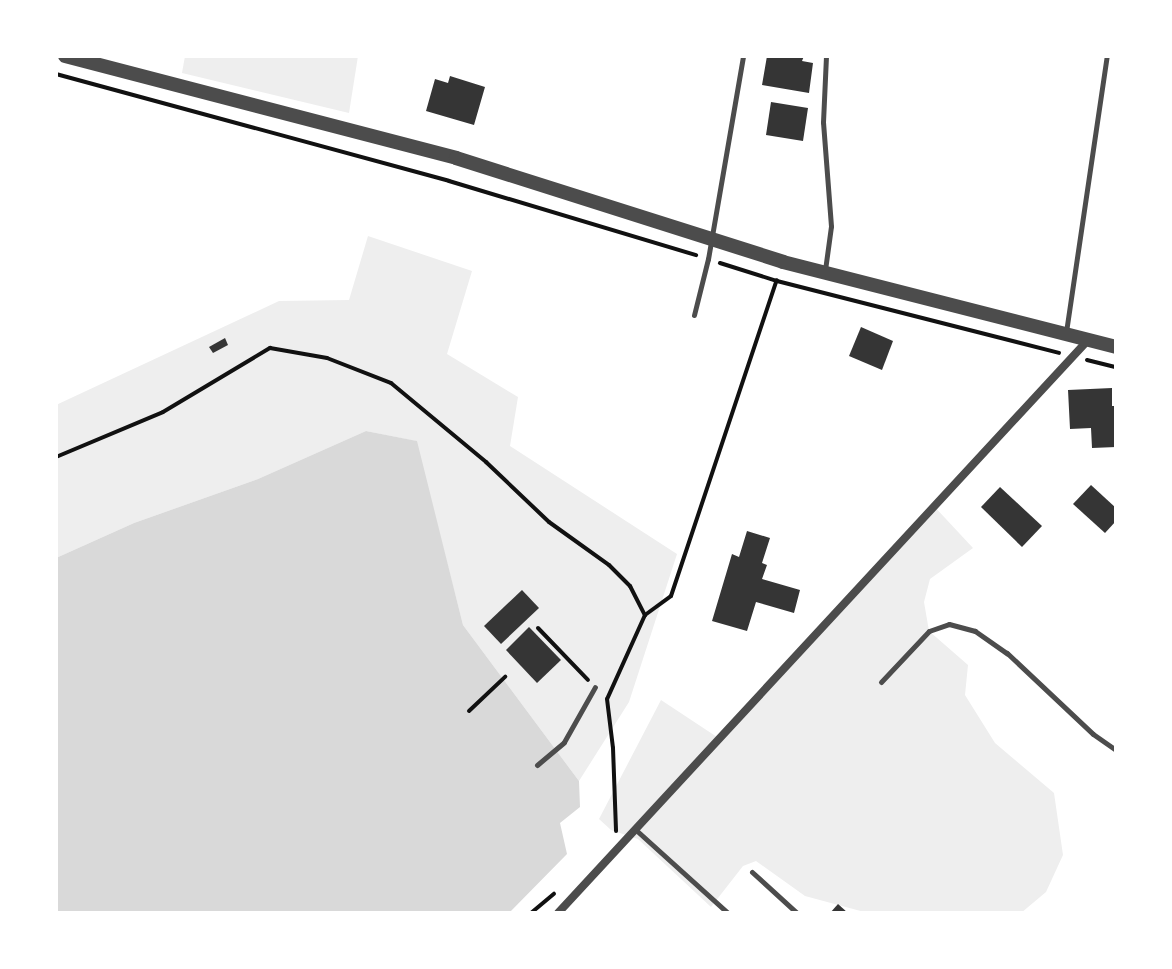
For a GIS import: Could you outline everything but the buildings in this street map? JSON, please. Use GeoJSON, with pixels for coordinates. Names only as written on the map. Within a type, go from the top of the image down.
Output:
{"type":"FeatureCollection","features":[{"type":"Feature","properties":{"kind":"street"},"geometry":{"type":"LineString","coordinates":[[65,56],[456,158],[783,262],[1116,347]]}},
{"type":"Feature","properties":{"kind":"street"},"geometry":{"type":"LineString","coordinates":[[558,913],[1089,339]]}},
{"type":"Feature","properties":{"kind":"lane"},"geometry":{"type":"LineString","coordinates":[[694,315],[708,259],[743,56]]}},
{"type":"Feature","properties":{"kind":"lane"},"geometry":{"type":"LineString","coordinates":[[824,273],[831,226],[823,122],[826,56]]}},
{"type":"Feature","properties":{"kind":"lane"},"geometry":{"type":"LineString","coordinates":[[1065,333],[1107,56]]}},
{"type":"Feature","properties":{"kind":"lane"},"geometry":{"type":"LineString","coordinates":[[881,682],[909,647],[929,631],[949,624],[975,631],[1007,653],[1093,734],[1116,750]]}},
{"type":"Feature","properties":{"kind":"lane"},"geometry":{"type":"LineString","coordinates":[[537,765],[564,742],[595,687]]}},
{"type":"Feature","properties":{"kind":"lane"},"geometry":{"type":"LineString","coordinates":[[635,829],[728,913]]}},
{"type":"Feature","properties":{"kind":"lane"},"geometry":{"type":"LineString","coordinates":[[752,872],[797,913]]}},
{"type":"Feature","properties":{"kind":"path"},"geometry":{"type":"LineString","coordinates":[[56,74],[449,181],[777,281],[1116,367]]}},
{"type":"Feature","properties":{"kind":"path"},"geometry":{"type":"LineString","coordinates":[[622,844],[615,830],[613,748],[607,699],[645,615],[671,596],[783,262]]}},
{"type":"Feature","properties":{"kind":"path"},"geometry":{"type":"LineString","coordinates":[[56,457],[163,412],[270,348],[327,358],[391,383],[486,462],[549,522],[609,565],[630,586],[645,615]]}},
{"type":"Feature","properties":{"kind":"path"},"geometry":{"type":"LineString","coordinates":[[538,628],[607,699]]}},
{"type":"Feature","properties":{"kind":"path"},"geometry":{"type":"LineString","coordinates":[[469,711],[505,677]]}},
{"type":"Feature","properties":{"kind":"shaded area"},"geometry":{"type":"Polygon","coordinates":[[[185,56],[358,56],[349,113],[182,73],[185,56]]]}},
{"type":"Feature","properties":{"kind":"shaded area"},"geometry":{"type":"Polygon","coordinates":[[[368,236],[472,271],[447,354],[518,397],[510,446],[677,554],[629,702],[579,781],[463,625],[416,441],[366,431],[258,479],[134,523],[56,558],[56,405],[279,301],[349,300],[368,236]]]}},
{"type":"Feature","properties":{"kind":"shaded area"},"geometry":{"type":"Polygon","coordinates":[[[366,431],[417,441],[463,625],[579,781],[580,807],[560,823],[567,854],[509,913],[56,913],[56,558],[134,523],[258,479],[366,431]]]}},
{"type":"Feature","properties":{"kind":"shaded area"},"geometry":{"type":"Polygon","coordinates":[[[932,504],[973,548],[930,579],[924,602],[929,631],[968,665],[965,695],[995,743],[1054,793],[1063,855],[1046,892],[1021,913],[868,913],[805,896],[756,861],[743,866],[711,907],[638,839],[611,830],[599,819],[661,700],[717,737],[932,504]]]}}]}
